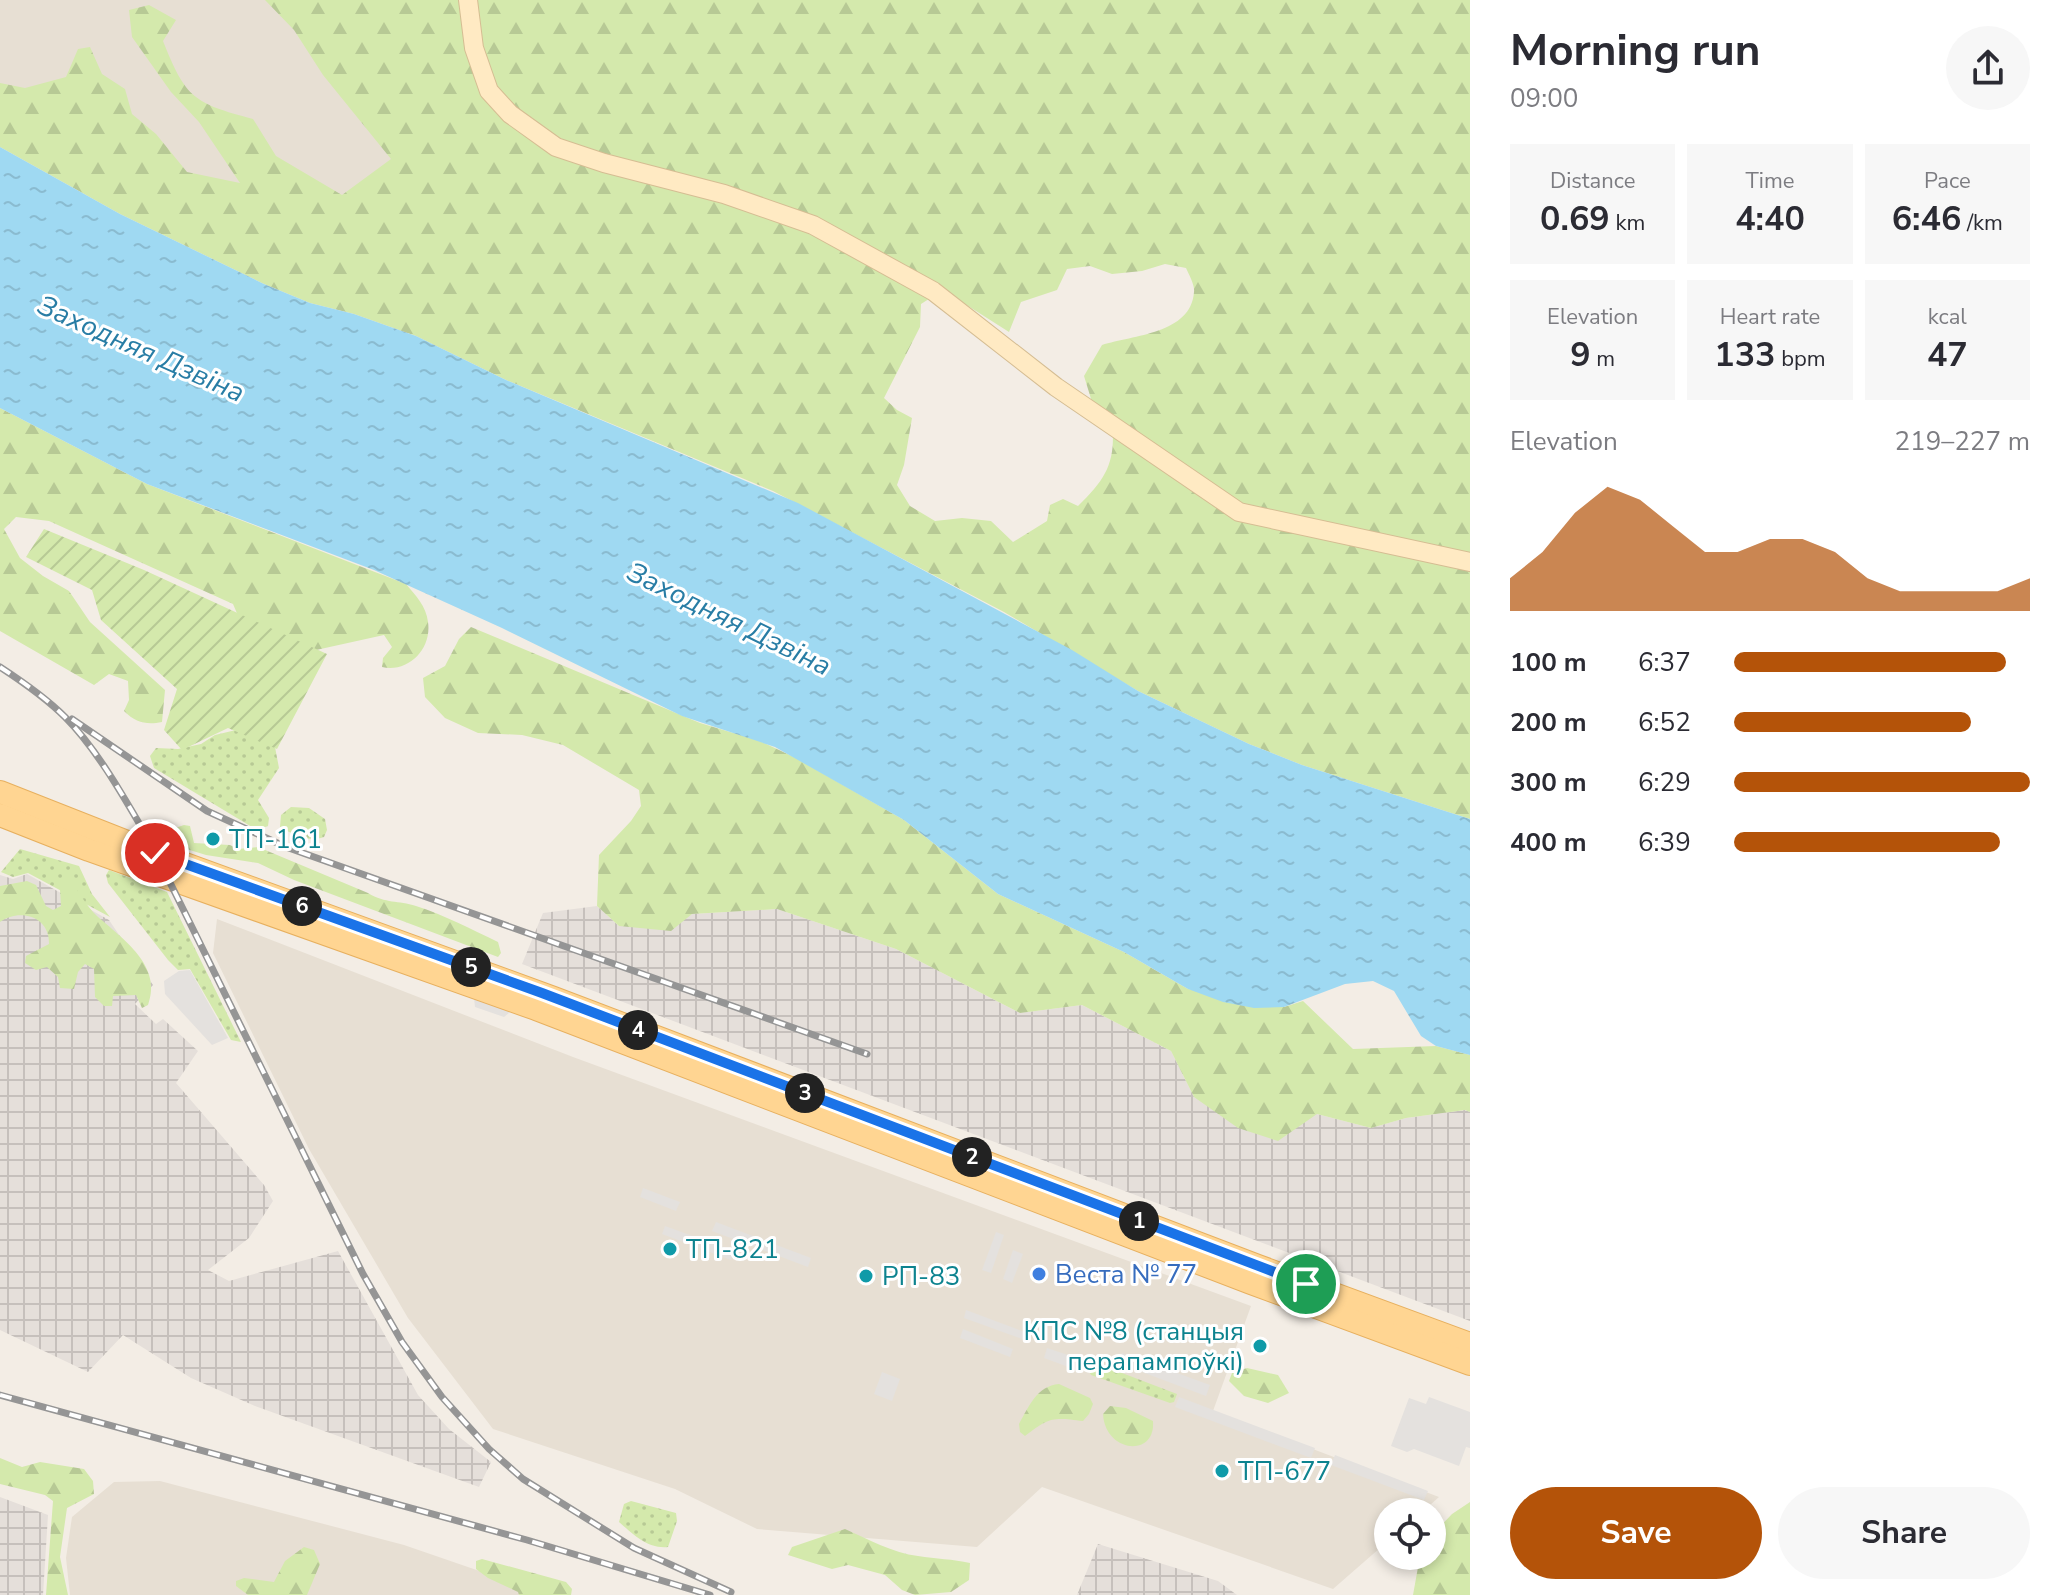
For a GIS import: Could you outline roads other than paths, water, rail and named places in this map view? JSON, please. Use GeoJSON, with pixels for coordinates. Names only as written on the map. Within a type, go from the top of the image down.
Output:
{"type":"FeatureCollection","features":[{"type":"Feature","properties":{"kind":"main road"},"geometry":{"type":"LineString","coordinates":[[0,792],[1470,1344]]}},
{"type":"Feature","properties":{"kind":"main road"},"geometry":{"type":"LineString","coordinates":[[0,815],[89,850],[549,1013],[1470,1364]]}},
{"type":"Feature","properties":{"kind":"street"},"geometry":{"type":"LineString","coordinates":[[468,0],[474,48],[489,91],[510,114],[556,147],[604,163],[724,194],[813,225],[933,291],[1056,387],[1239,512],[1470,562]]}},
{"type":"Feature","properties":{"kind":"water","name":"Заходняя Дзвіна"},"geometry":{"type":"Polygon","coordinates":[[[0,147],[120,214],[264,284],[310,303],[354,314],[416,336],[506,380],[798,503],[1072,650],[1138,691],[1249,744],[1302,765],[1470,819],[1470,1055],[1436,1046],[1421,1036],[1394,991],[1373,981],[1345,984],[1284,1007],[1254,1008],[1223,1002],[1188,989],[1124,952],[998,894],[904,820],[775,747],[682,716],[502,628],[374,570],[147,484],[0,408],[0,147]]]}},
{"type":"Feature","properties":{"kind":"railway"},"geometry":{"type":"LineString","coordinates":[[0,667],[34,690],[65,717],[89,745],[121,793],[150,842],[363,1274],[402,1342],[442,1397],[489,1449],[523,1479],[634,1548],[731,1592]]}},
{"type":"Feature","properties":{"kind":"railway"},"geometry":{"type":"LineString","coordinates":[[72,719],[207,811],[286,847],[867,1054]]}},
{"type":"Feature","properties":{"kind":"railway"},"geometry":{"type":"LineString","coordinates":[[0,1395],[527,1540],[710,1595]]}},
{"type":"Feature","properties":{"kind":"place","name":"ТП-161"},"geometry":{"type":"Point","coordinates":[213,839]}},
{"type":"Feature","properties":{"kind":"place","name":"ТП-821"},"geometry":{"type":"Point","coordinates":[670,1249]}},
{"type":"Feature","properties":{"kind":"place","name":"Веста № 77"},"geometry":{"type":"Point","coordinates":[1039,1274]}},
{"type":"Feature","properties":{"kind":"place","name":"РП-83"},"geometry":{"type":"Point","coordinates":[866,1276]}},
{"type":"Feature","properties":{"kind":"place","name":"КПС №8 (станцыя перапампоўкі)"},"geometry":{"type":"Point","coordinates":[1260,1346]}},
{"type":"Feature","properties":{"kind":"place","name":"ТП-677"},"geometry":{"type":"Point","coordinates":[1222,1471]}}]}
